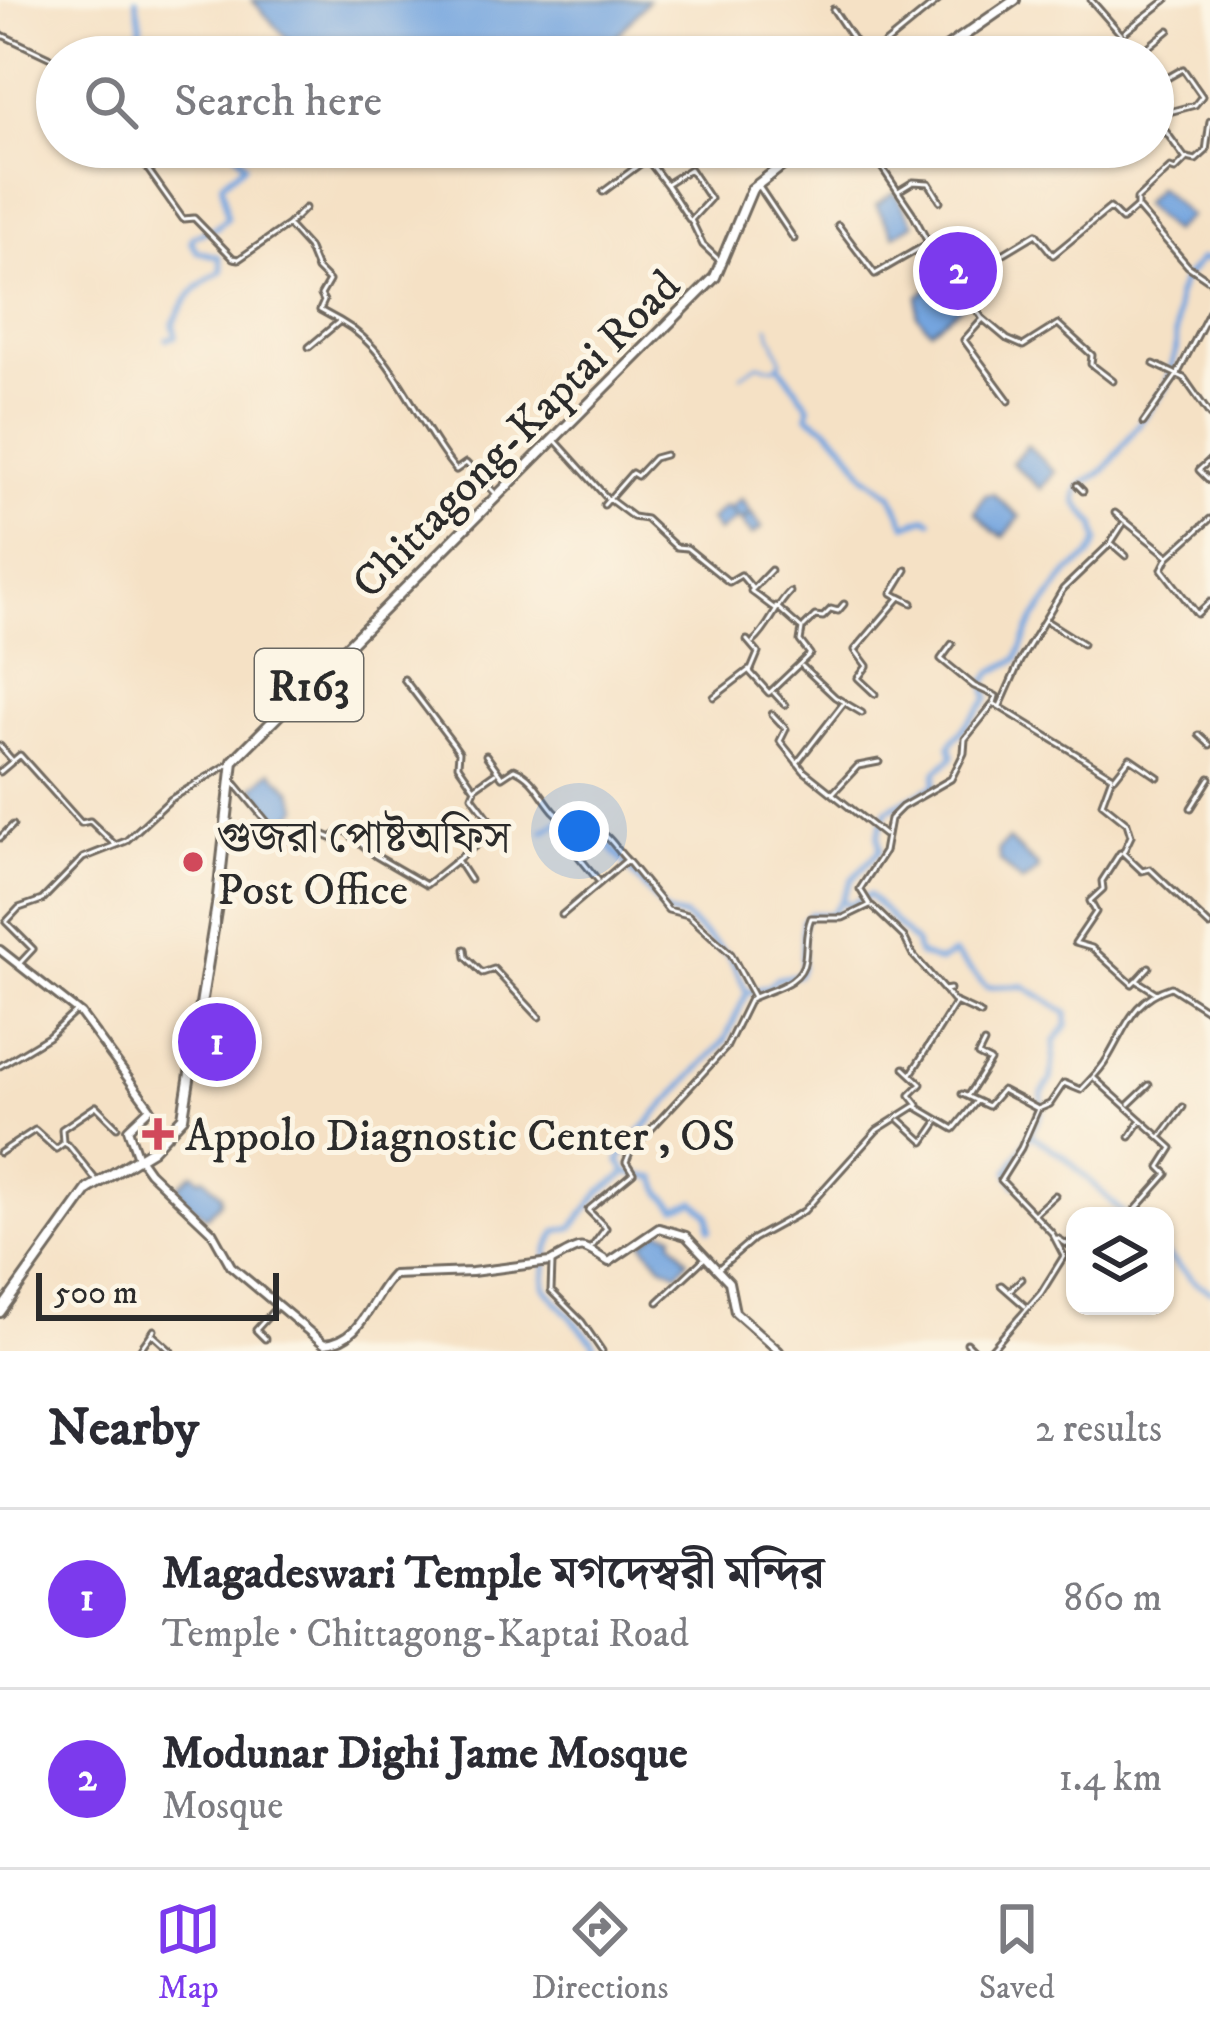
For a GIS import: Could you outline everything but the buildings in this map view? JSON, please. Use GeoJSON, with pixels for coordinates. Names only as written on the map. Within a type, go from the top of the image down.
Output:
{"type":"FeatureCollection","features":[{"type":"Feature","properties":{"kind":"main road"},"geometry":{"type":"LineString","coordinates":[[963,36],[1015,0]]}},
{"type":"Feature","properties":{"kind":"main road","name":"Chittagong-Kaptai Road"},"geometry":{"type":"LineString","coordinates":[[0,1312],[81,1197],[97,1181],[139,1159],[175,1130],[187,1106],[233,761],[499,498],[723,265],[745,202],[757,183],[777,168]]}},
{"type":"Feature","properties":{"kind":"main road"},"geometry":{"type":"LineString","coordinates":[[0,950],[77,1011],[150,1108],[128,1130],[139,1159],[212,1232],[243,1279],[329,1345],[369,1315],[378,1290],[393,1275],[540,1264],[579,1245],[604,1261],[613,1261],[662,1227],[686,1236],[706,1256],[731,1288],[735,1312],[778,1351]]}},
{"type":"Feature","properties":{"kind":"street"},"geometry":{"type":"LineString","coordinates":[[894,36],[939,0]]}},
{"type":"Feature","properties":{"kind":"street"},"geometry":{"type":"LineString","coordinates":[[1091,0],[1126,36]]}},
{"type":"Feature","properties":{"kind":"street"},"geometry":{"type":"LineString","coordinates":[[1124,33],[1166,0]]}},
{"type":"Feature","properties":{"kind":"street"},"geometry":{"type":"LineString","coordinates":[[833,9],[852,36]]}},
{"type":"Feature","properties":{"kind":"street"},"geometry":{"type":"LineString","coordinates":[[1162,36],[1169,30]]}},
{"type":"Feature","properties":{"kind":"street"},"geometry":{"type":"LineString","coordinates":[[0,34],[36,51]]}},
{"type":"Feature","properties":{"kind":"street"},"geometry":{"type":"LineString","coordinates":[[1174,74],[1183,69],[1202,96],[1195,105],[1174,111]]}},
{"type":"Feature","properties":{"kind":"street"},"geometry":{"type":"LineString","coordinates":[[1210,121],[1208,150],[1196,160],[1186,159],[1137,199],[1137,207],[1188,266],[1210,281]]}},
{"type":"Feature","properties":{"kind":"street"},"geometry":{"type":"LineString","coordinates":[[1174,141],[1186,159]]}},
{"type":"Feature","properties":{"kind":"street"},"geometry":{"type":"LineString","coordinates":[[147,168],[183,219],[194,218],[237,260],[288,225],[304,208]]}},
{"type":"Feature","properties":{"kind":"street"},"geometry":{"type":"LineString","coordinates":[[603,192],[635,168]]}},
{"type":"Feature","properties":{"kind":"street"},"geometry":{"type":"LineString","coordinates":[[654,168],[703,245],[723,265]]}},
{"type":"Feature","properties":{"kind":"street"},"geometry":{"type":"LineString","coordinates":[[883,168],[943,271],[961,287],[982,318],[1006,339],[1023,346],[1053,325],[1064,326],[1092,355],[1091,364],[1113,381]]}},
{"type":"Feature","properties":{"kind":"street"},"geometry":{"type":"LineString","coordinates":[[666,184],[690,169],[710,200],[691,220]]}},
{"type":"Feature","properties":{"kind":"street"},"geometry":{"type":"LineString","coordinates":[[899,191],[914,182],[929,183],[940,201]]}},
{"type":"Feature","properties":{"kind":"street"},"geometry":{"type":"LineString","coordinates":[[757,183],[794,239]]}},
{"type":"Feature","properties":{"kind":"street"},"geometry":{"type":"LineString","coordinates":[[961,287],[1028,237],[1036,234],[1053,255],[1110,208],[1122,220],[1137,207]]}},
{"type":"Feature","properties":{"kind":"street"},"geometry":{"type":"LineString","coordinates":[[288,225],[329,281],[320,296],[324,302],[320,310],[359,331],[407,392],[438,449],[456,470],[466,463],[499,498]]}},
{"type":"Feature","properties":{"kind":"street"},"geometry":{"type":"LineString","coordinates":[[838,226],[875,274],[928,243]]}},
{"type":"Feature","properties":{"kind":"street"},"geometry":{"type":"LineString","coordinates":[[1143,423],[1210,311]]}},
{"type":"Feature","properties":{"kind":"street"},"geometry":{"type":"LineString","coordinates":[[982,318],[964,340],[1009,401]]}},
{"type":"Feature","properties":{"kind":"street"},"geometry":{"type":"LineString","coordinates":[[309,347],[340,320]]}},
{"type":"Feature","properties":{"kind":"street"},"geometry":{"type":"LineString","coordinates":[[1154,364],[1174,373],[1210,415]]}},
{"type":"Feature","properties":{"kind":"street"},"geometry":{"type":"LineString","coordinates":[[554,440],[609,499],[633,517],[646,519],[676,547],[687,548],[729,582],[740,575],[802,629]]}},
{"type":"Feature","properties":{"kind":"street"},"geometry":{"type":"LineString","coordinates":[[604,505],[632,473],[637,476],[654,458],[665,455]]}},
{"type":"Feature","properties":{"kind":"street"},"geometry":{"type":"LineString","coordinates":[[1210,460],[1198,470],[1210,481]]}},
{"type":"Feature","properties":{"kind":"street"},"geometry":{"type":"LineString","coordinates":[[1077,485],[1083,491]]}},
{"type":"Feature","properties":{"kind":"street"},"geometry":{"type":"LineString","coordinates":[[1115,513],[1168,557]]}},
{"type":"Feature","properties":{"kind":"street"},"geometry":{"type":"LineString","coordinates":[[1210,519],[1168,557],[1162,574],[1197,614],[1210,602]]}},
{"type":"Feature","properties":{"kind":"street"},"geometry":{"type":"LineString","coordinates":[[981,1014],[956,1002],[913,955],[904,937],[863,898],[862,883],[884,852],[884,835],[894,813],[951,779],[964,753],[964,739],[997,705],[1063,589],[1111,543],[1125,522]]}},
{"type":"Feature","properties":{"kind":"street"},"geometry":{"type":"LineString","coordinates":[[1111,543],[1126,556]]}},
{"type":"Feature","properties":{"kind":"street"},"geometry":{"type":"LineString","coordinates":[[752,588],[771,570]]}},
{"type":"Feature","properties":{"kind":"street"},"geometry":{"type":"LineString","coordinates":[[906,570],[892,593],[912,603]]}},
{"type":"Feature","properties":{"kind":"street"},"geometry":{"type":"LineString","coordinates":[[714,697],[749,670],[758,653],[749,642],[768,628],[776,608],[790,592]]}},
{"type":"Feature","properties":{"kind":"street"},"geometry":{"type":"LineString","coordinates":[[875,694],[858,678],[867,666],[855,650],[900,597]]}},
{"type":"Feature","properties":{"kind":"street"},"geometry":{"type":"LineString","coordinates":[[772,691],[810,654],[800,640],[802,629],[815,616],[824,617],[844,604]]}},
{"type":"Feature","properties":{"kind":"street"},"geometry":{"type":"LineString","coordinates":[[1045,620],[1083,644]]}},
{"type":"Feature","properties":{"kind":"street"},"geometry":{"type":"LineString","coordinates":[[952,644],[940,658],[985,692],[994,693],[997,705],[1114,779]]}},
{"type":"Feature","properties":{"kind":"street"},"geometry":{"type":"LineString","coordinates":[[800,665],[844,703],[862,712]]}},
{"type":"Feature","properties":{"kind":"street"},"geometry":{"type":"LineString","coordinates":[[749,670],[784,705]]}},
{"type":"Feature","properties":{"kind":"street"},"geometry":{"type":"LineString","coordinates":[[404,679],[459,752],[458,765],[476,788]]}},
{"type":"Feature","properties":{"kind":"street"},"geometry":{"type":"LineString","coordinates":[[797,763],[844,703]]}},
{"type":"Feature","properties":{"kind":"street"},"geometry":{"type":"LineString","coordinates":[[772,714],[787,729],[780,742],[797,763],[884,835]]}},
{"type":"Feature","properties":{"kind":"street"},"geometry":{"type":"LineString","coordinates":[[1199,736],[1210,746]]}},
{"type":"Feature","properties":{"kind":"street"},"geometry":{"type":"LineString","coordinates":[[0,746],[13,761]]}},
{"type":"Feature","properties":{"kind":"street"},"geometry":{"type":"LineString","coordinates":[[0,772],[20,755],[81,823],[90,821],[116,846]]}},
{"type":"Feature","properties":{"kind":"street"},"geometry":{"type":"LineString","coordinates":[[486,755],[504,777],[514,769],[520,771],[559,815],[603,833],[668,910],[688,915],[731,954],[754,997]]}},
{"type":"Feature","properties":{"kind":"street"},"geometry":{"type":"LineString","coordinates":[[1149,968],[1132,984],[1093,948],[1076,943],[1096,915],[1091,899],[1103,888],[1110,863],[1131,836],[1127,823],[1102,803],[1129,758],[1158,777]]}},
{"type":"Feature","properties":{"kind":"street"},"geometry":{"type":"LineString","coordinates":[[18,964],[33,949],[6,922],[19,908],[42,900],[83,858],[126,841],[171,799],[233,761]]}},
{"type":"Feature","properties":{"kind":"street"},"geometry":{"type":"LineString","coordinates":[[831,795],[858,766],[879,762]]}},
{"type":"Feature","properties":{"kind":"street"},"geometry":{"type":"LineString","coordinates":[[417,893],[497,829],[472,796],[496,772]]}},
{"type":"Feature","properties":{"kind":"street"},"geometry":{"type":"LineString","coordinates":[[229,775],[282,840],[317,832],[331,838],[343,829],[424,885]]}},
{"type":"Feature","properties":{"kind":"street"},"geometry":{"type":"LineString","coordinates":[[1191,808],[1210,778]]}},
{"type":"Feature","properties":{"kind":"street"},"geometry":{"type":"LineString","coordinates":[[0,838],[13,825]]}},
{"type":"Feature","properties":{"kind":"street"},"geometry":{"type":"LineString","coordinates":[[1122,851],[1142,871],[1152,871],[1210,926]]}},
{"type":"Feature","properties":{"kind":"street"},"geometry":{"type":"LineString","coordinates":[[575,852],[599,881]]}},
{"type":"Feature","properties":{"kind":"street"},"geometry":{"type":"LineString","coordinates":[[457,860],[470,880]]}},
{"type":"Feature","properties":{"kind":"street"},"geometry":{"type":"LineString","coordinates":[[562,915],[627,860]]}},
{"type":"Feature","properties":{"kind":"street"},"geometry":{"type":"LineString","coordinates":[[591,1249],[606,1228],[588,1210],[633,1173],[626,1162],[629,1152],[726,1048],[745,1006],[754,997],[796,980],[802,972],[811,918],[843,918],[870,905]]}},
{"type":"Feature","properties":{"kind":"street"},"geometry":{"type":"LineString","coordinates":[[464,950],[473,966],[482,973],[494,969],[539,1017]]}},
{"type":"Feature","properties":{"kind":"street"},"geometry":{"type":"LineString","coordinates":[[1136,980],[1156,993]]}},
{"type":"Feature","properties":{"kind":"street"},"geometry":{"type":"LineString","coordinates":[[984,1043],[978,1055],[989,1061],[965,1095],[988,1106],[1002,1090],[1038,1108],[1050,1104],[1064,1084],[1081,1090],[1098,1071],[1130,1014],[1156,993],[1171,987],[1210,1012]]}},
{"type":"Feature","properties":{"kind":"street"},"geometry":{"type":"LineString","coordinates":[[911,1074],[956,1002]]}},
{"type":"Feature","properties":{"kind":"street"},"geometry":{"type":"LineString","coordinates":[[0,1066],[48,1037],[77,1011]]}},
{"type":"Feature","properties":{"kind":"street"},"geometry":{"type":"LineString","coordinates":[[1091,1064],[1098,1071]]}},
{"type":"Feature","properties":{"kind":"street"},"geometry":{"type":"LineString","coordinates":[[904,1068],[921,1084],[910,1095],[919,1107],[954,1129],[976,1102]]}},
{"type":"Feature","properties":{"kind":"street"},"geometry":{"type":"LineString","coordinates":[[1093,1077],[1172,1148],[1160,1167],[1167,1174],[1138,1207]]}},
{"type":"Feature","properties":{"kind":"street"},"geometry":{"type":"LineString","coordinates":[[1127,1105],[1149,1085]]}},
{"type":"Feature","properties":{"kind":"street"},"geometry":{"type":"LineString","coordinates":[[97,1181],[88,1165],[64,1143],[62,1129],[96,1106],[117,1127]]}},
{"type":"Feature","properties":{"kind":"street"},"geometry":{"type":"LineString","coordinates":[[718,1269],[753,1239],[812,1204],[869,1138],[919,1107]]}},
{"type":"Feature","properties":{"kind":"street"},"geometry":{"type":"LineString","coordinates":[[990,1351],[1041,1293],[1064,1256],[1055,1238],[1001,1180],[1038,1108]]}},
{"type":"Feature","properties":{"kind":"street"},"geometry":{"type":"LineString","coordinates":[[1160,1136],[1184,1108]]}},
{"type":"Feature","properties":{"kind":"street"},"geometry":{"type":"LineString","coordinates":[[897,1118],[924,1142],[938,1121]]}},
{"type":"Feature","properties":{"kind":"street"},"geometry":{"type":"LineString","coordinates":[[1130,1136],[1142,1119]]}},
{"type":"Feature","properties":{"kind":"street"},"geometry":{"type":"LineString","coordinates":[[0,1153],[35,1130],[56,1149],[64,1143]]}},
{"type":"Feature","properties":{"kind":"street"},"geometry":{"type":"LineString","coordinates":[[1033,1215],[1055,1195]]}},
{"type":"Feature","properties":{"kind":"street"},"geometry":{"type":"LineString","coordinates":[[1055,1238],[1066,1240]]}},
{"type":"Feature","properties":{"kind":"street"},"geometry":{"type":"LineString","coordinates":[[658,1302],[706,1256]]}},
{"type":"Feature","properties":{"kind":"street"},"geometry":{"type":"LineString","coordinates":[[551,1262],[551,1291],[602,1351]]}},
{"type":"Feature","properties":{"kind":"street"},"geometry":{"type":"LineString","coordinates":[[1009,1292],[1022,1279]]}},
{"type":"Feature","properties":{"kind":"street"},"geometry":{"type":"LineString","coordinates":[[1001,1285],[1026,1307]]}},
{"type":"Feature","properties":{"kind":"street"},"geometry":{"type":"LineString","coordinates":[[265,1339],[256,1330],[277,1306]]}},
{"type":"Feature","properties":{"kind":"street"},"geometry":{"type":"LineString","coordinates":[[139,1351],[152,1332],[171,1351]]}},
{"type":"Feature","properties":{"kind":"street"},"geometry":{"type":"LineString","coordinates":[[967,1343],[975,1351]]}},
{"type":"Feature","properties":{"kind":"water"},"geometry":{"type":"Polygon","coordinates":[[[252,0],[648,0],[617,36],[285,36],[252,0]]]}},
{"type":"Feature","properties":{"kind":"water"},"geometry":{"type":"Polygon","coordinates":[[[1158,187],[1189,216],[1172,232],[1142,204],[1158,187]]]}},
{"type":"Feature","properties":{"kind":"water"},"geometry":{"type":"Polygon","coordinates":[[[894,192],[914,224],[894,235],[876,205],[894,192]]]}},
{"type":"Feature","properties":{"kind":"water"},"geometry":{"type":"Polygon","coordinates":[[[951,285],[965,304],[930,330],[917,315],[918,296],[928,288],[935,293],[951,285]]]}},
{"type":"Feature","properties":{"kind":"water"},"geometry":{"type":"Polygon","coordinates":[[[1027,445],[1055,472],[1041,489],[1012,463],[1027,445]]]}},
{"type":"Feature","properties":{"kind":"water"},"geometry":{"type":"Polygon","coordinates":[[[993,494],[1020,517],[1004,537],[975,512],[985,495],[993,494]]]}},
{"type":"Feature","properties":{"kind":"water"},"geometry":{"type":"Polygon","coordinates":[[[741,499],[762,528],[752,535],[742,523],[750,514],[740,520],[734,514],[735,520],[718,532],[710,520],[725,506],[732,512],[731,507],[741,499]]]}},
{"type":"Feature","properties":{"kind":"water"},"geometry":{"type":"Polygon","coordinates":[[[271,771],[291,790],[299,808],[285,823],[253,787],[271,771]]]}},
{"type":"Feature","properties":{"kind":"water"},"geometry":{"type":"Polygon","coordinates":[[[1008,840],[1037,865],[1038,870],[1022,882],[1000,861],[998,850],[1008,840]]]}},
{"type":"Feature","properties":{"kind":"water"},"geometry":{"type":"Polygon","coordinates":[[[193,1173],[221,1194],[221,1201],[206,1217],[178,1186],[193,1173]]]}},
{"type":"Feature","properties":{"kind":"water"},"geometry":{"type":"Polygon","coordinates":[[[659,1230],[673,1234],[672,1240],[688,1260],[678,1273],[661,1265],[643,1243],[659,1230]]]}},
{"type":"Feature","properties":{"kind":"waterway"},"geometry":{"type":"LineString","coordinates":[[136,0],[138,36]]}},
{"type":"Feature","properties":{"kind":"waterway"},"geometry":{"type":"LineString","coordinates":[[167,339],[176,336],[173,324],[188,298],[222,271],[219,257],[197,251],[191,241],[227,218],[222,184],[240,168]]}},
{"type":"Feature","properties":{"kind":"waterway"},"geometry":{"type":"LineString","coordinates":[[1016,1185],[1008,1172],[1041,1114],[1055,1041],[1067,1025],[1067,1013],[1024,986],[987,987],[954,954],[939,962],[918,954],[916,944],[869,895],[848,905],[842,899],[852,879],[880,850],[878,835],[887,810],[935,785],[936,772],[953,756],[954,739],[988,699],[985,682],[1017,659],[1033,621],[1068,573],[1090,556],[1098,541],[1095,525],[1076,502],[1077,494],[1083,483],[1108,466],[1166,387],[1176,351],[1177,296],[1183,280],[1201,259],[1210,260]]}},
{"type":"Feature","properties":{"kind":"waterway"},"geometry":{"type":"LineString","coordinates":[[741,375],[758,364],[774,368],[782,361],[768,326]]}},
{"type":"Feature","properties":{"kind":"waterway"},"geometry":{"type":"LineString","coordinates":[[779,365],[809,406],[808,416],[826,427],[866,476],[892,495],[906,525],[926,518],[931,521]]}},
{"type":"Feature","properties":{"kind":"waterway"},"geometry":{"type":"LineString","coordinates":[[544,831],[562,820],[582,832],[600,835],[666,913],[684,917],[729,956],[747,992],[725,1040],[627,1146],[619,1161],[627,1173]]}},
{"type":"Feature","properties":{"kind":"waterway"},"geometry":{"type":"LineString","coordinates":[[747,992],[798,975],[803,921],[810,914],[831,914],[841,901]]}},
{"type":"Feature","properties":{"kind":"waterway"},"geometry":{"type":"LineString","coordinates":[[1030,1134],[1065,1157],[1117,1207]]}},
{"type":"Feature","properties":{"kind":"waterway"},"geometry":{"type":"LineString","coordinates":[[596,1351],[544,1287],[547,1251],[557,1231],[573,1227],[600,1192],[627,1173],[656,1178],[662,1194],[677,1208],[695,1202],[709,1215],[710,1229]]}},
{"type":"Feature","properties":{"kind":"waterway"},"geometry":{"type":"LineString","coordinates":[[1174,1262],[1210,1291]]}},
{"type":"Feature","properties":{"kind":"place","name":"Modunar Dighi Jame Mosque"},"geometry":{"type":"Point","coordinates":[958,271]}},
{"type":"Feature","properties":{"kind":"place","name":"গুজরা পোষ্টঅফিস Post Office"},"geometry":{"type":"Point","coordinates":[193,862]}},
{"type":"Feature","properties":{"kind":"place","name":"Magadeswari Temple মগদেস্বরী মন্দির"},"geometry":{"type":"Point","coordinates":[217,1042]}},
{"type":"Feature","properties":{"kind":"place","name":"Appolo Diagnostic Center , OS"},"geometry":{"type":"Point","coordinates":[158,1134]}}]}
